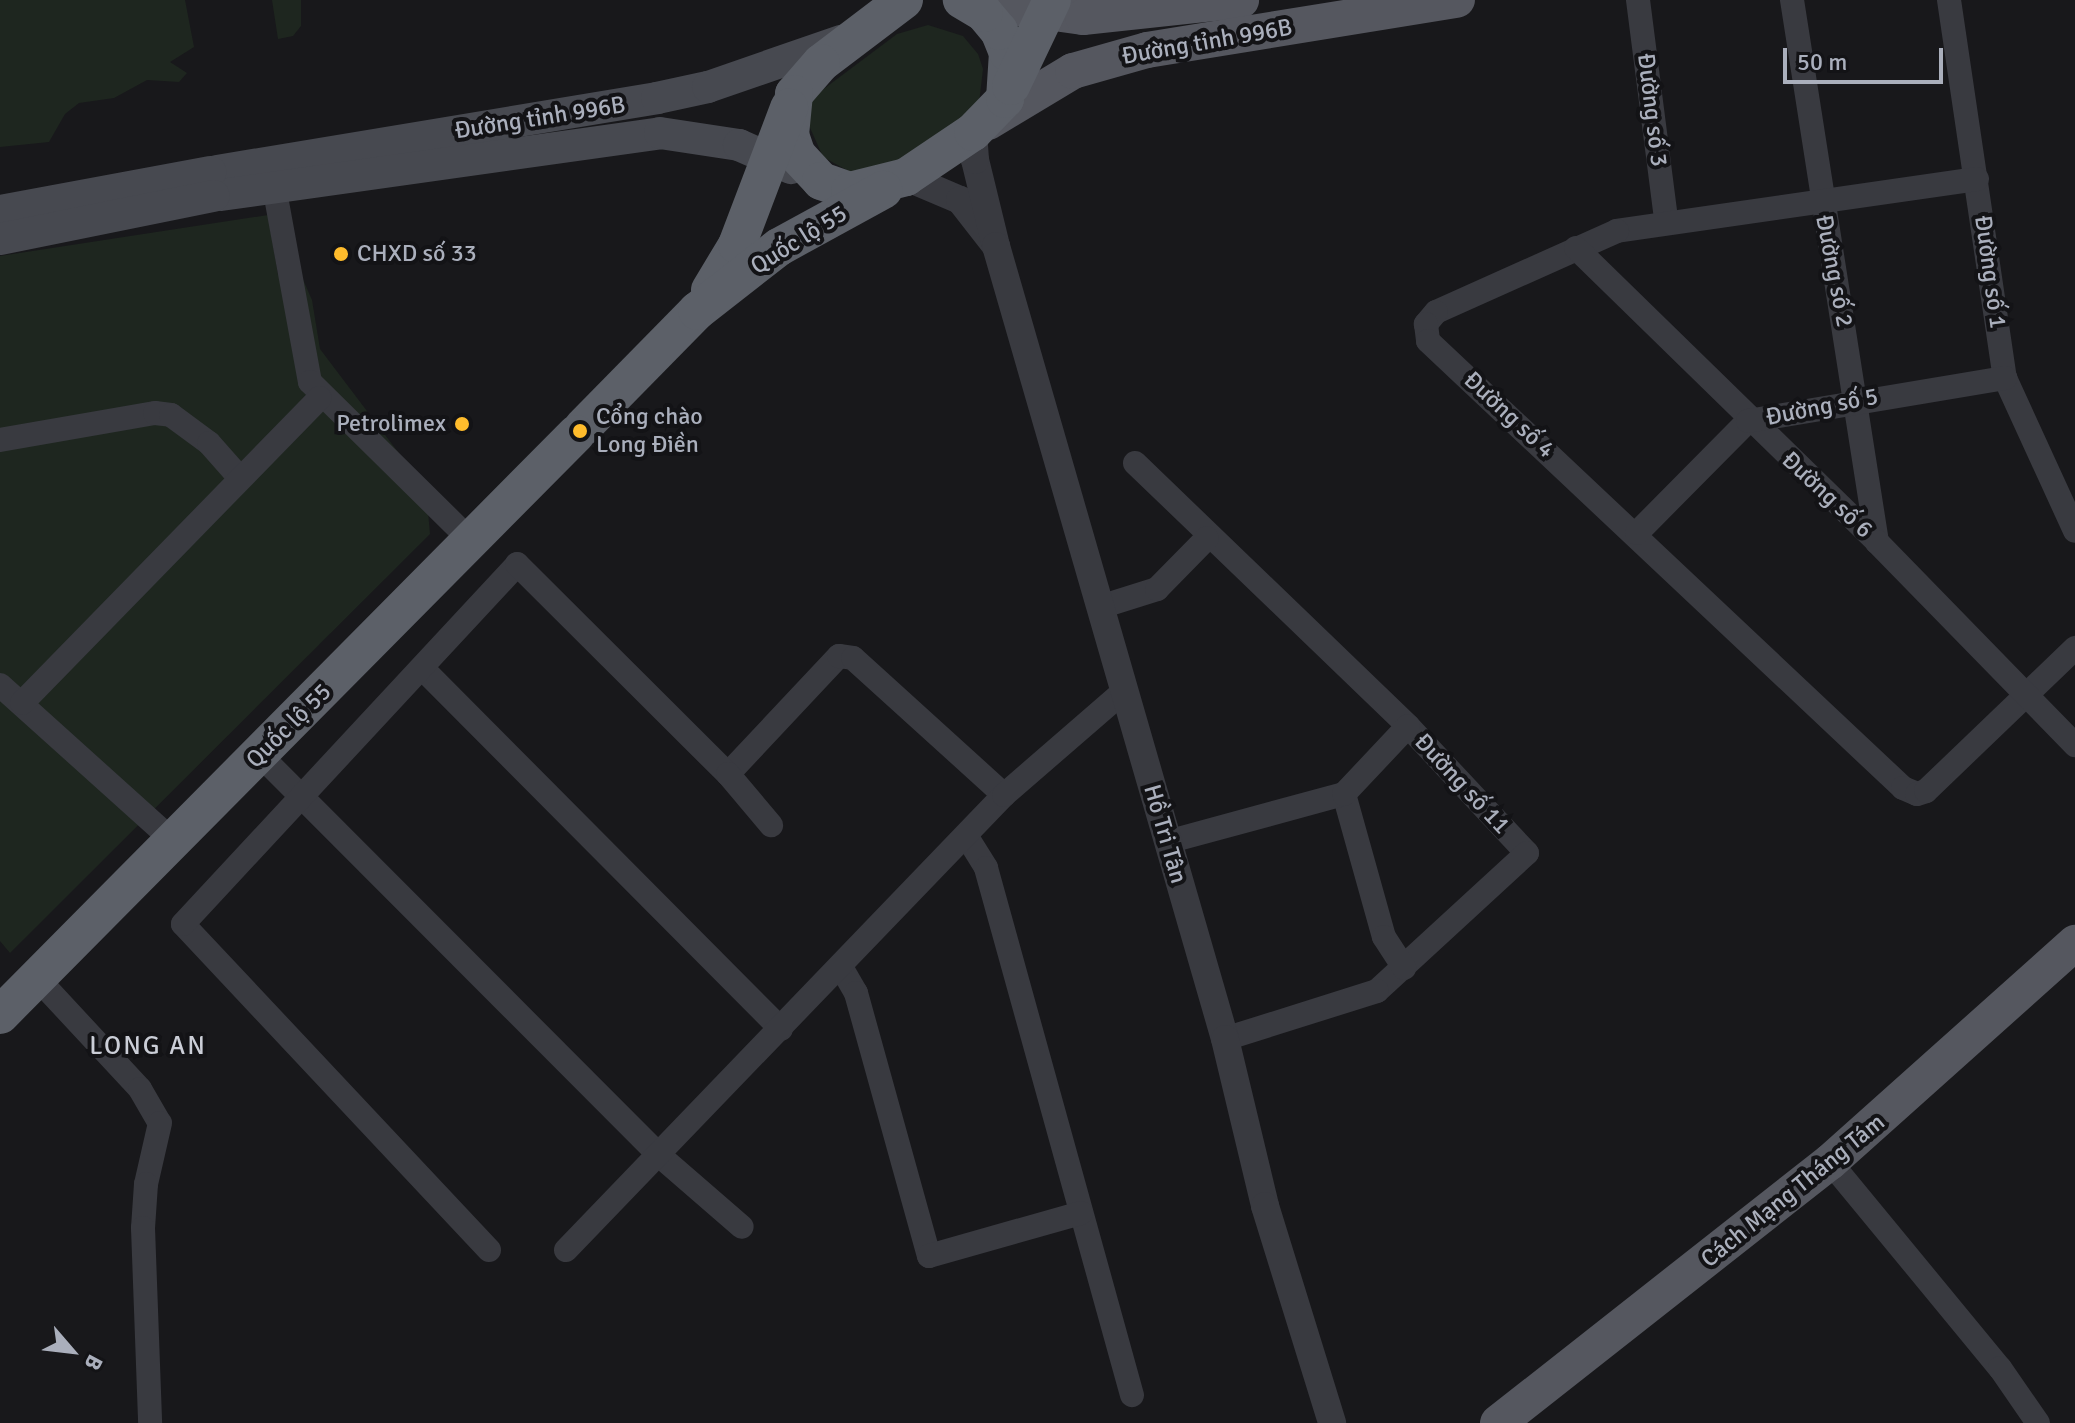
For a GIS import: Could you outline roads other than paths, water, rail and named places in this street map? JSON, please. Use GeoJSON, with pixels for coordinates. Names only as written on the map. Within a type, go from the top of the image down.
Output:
{"type":"FeatureCollection","features":[{"type":"Feature","properties":{"kind":"highway","name":"Quốc lộ 55"},"geometry":{"type":"LineString","coordinates":[[697,311],[737,245],[768,157],[794,94],[805,77],[904,0]]}},
{"type":"Feature","properties":{"kind":"highway"},"geometry":{"type":"LineString","coordinates":[[962,0],[999,31],[1008,53],[1005,99]]}},
{"type":"Feature","properties":{"kind":"highway"},"geometry":{"type":"LineString","coordinates":[[794,94],[790,135],[797,155],[821,181],[850,191],[906,177],[973,132],[1005,99],[1048,6]]}},
{"type":"Feature","properties":{"kind":"highway","name":"Quốc lộ 55"},"geometry":{"type":"LineString","coordinates":[[0,1015],[261,756],[697,311],[779,247],[906,177]]}},
{"type":"Feature","properties":{"kind":"main road","name":"Đường tỉnh 996B"},"geometry":{"type":"LineString","coordinates":[[962,0],[1048,6],[1083,17],[1155,6],[1241,0]]}},
{"type":"Feature","properties":{"kind":"main road","name":"Đường tỉnh 996B"},"geometry":{"type":"LineString","coordinates":[[973,132],[1073,71],[1147,50],[1457,0]]}},
{"type":"Feature","properties":{"kind":"main road","name":"Đường tỉnh 996B"},"geometry":{"type":"LineString","coordinates":[[0,239],[216,184],[657,98],[743,76],[856,36]]}},
{"type":"Feature","properties":{"kind":"main road","name":"Đường tỉnh 996B"},"geometry":{"type":"LineString","coordinates":[[0,211],[216,184],[274,186],[660,133],[696,135],[768,157],[821,181]]}},
{"type":"Feature","properties":{"kind":"main road","name":"Cách Mạng Tháng Tám"},"geometry":{"type":"LineString","coordinates":[[1498,1423],[1830,1162],[2075,943]]}},
{"type":"Feature","properties":{"kind":"street","name":"Đường số 3"},"geometry":{"type":"LineString","coordinates":[[1638,0],[1666,220]]}},
{"type":"Feature","properties":{"kind":"street","name":"Đường số 2"},"geometry":{"type":"LineString","coordinates":[[1792,0],[1820,201],[1858,399],[1877,542]]}},
{"type":"Feature","properties":{"kind":"street","name":"Đường số 1"},"geometry":{"type":"LineString","coordinates":[[1949,0],[2005,378],[2075,531]]}},
{"type":"Feature","properties":{"kind":"street","name":"Hồ Tri Tân"},"geometry":{"type":"LineString","coordinates":[[973,132],[975,160],[996,246],[1225,1039],[1265,1206],[1332,1423]]}},
{"type":"Feature","properties":{"kind":"street"},"geometry":{"type":"LineString","coordinates":[[906,177],[960,200],[996,246]]}},
{"type":"Feature","properties":{"kind":"street","name":"Đường số 4"},"geometry":{"type":"LineString","coordinates":[[1977,179],[1666,220],[1617,231],[1436,312],[1426,324],[1428,341],[1637,533],[1903,788],[1917,794],[2025,696]]}},
{"type":"Feature","properties":{"kind":"street"},"geometry":{"type":"LineString","coordinates":[[274,186],[304,363],[320,398],[471,541]]}},
{"type":"Feature","properties":{"kind":"street","name":"Đường số 6"},"geometry":{"type":"LineString","coordinates":[[1576,248],[1748,421],[1877,542],[2075,745]]}},
{"type":"Feature","properties":{"kind":"street","name":"Đường số 5"},"geometry":{"type":"LineString","coordinates":[[1637,533],[1748,421],[1858,399],[2005,378]]}},
{"type":"Feature","properties":{"kind":"street"},"geometry":{"type":"LineString","coordinates":[[22,703],[320,398]]}},
{"type":"Feature","properties":{"kind":"street"},"geometry":{"type":"LineString","coordinates":[[0,440],[155,413],[171,415],[209,443],[240,478]]}},
{"type":"Feature","properties":{"kind":"street","name":"Đường số 11"},"geometry":{"type":"LineString","coordinates":[[1135,463],[1207,538],[1408,726],[1527,853],[1377,991],[1225,1039]]}},
{"type":"Feature","properties":{"kind":"street"},"geometry":{"type":"LineString","coordinates":[[1100,607],[1157,589],[1207,538]]}},
{"type":"Feature","properties":{"kind":"street"},"geometry":{"type":"LineString","coordinates":[[489,1250],[183,924],[517,564],[728,774],[771,825]]}},
{"type":"Feature","properties":{"kind":"street"},"geometry":{"type":"LineString","coordinates":[[2025,696],[2075,648]]}},
{"type":"Feature","properties":{"kind":"street"},"geometry":{"type":"LineString","coordinates":[[728,774],[839,656],[853,658],[1004,795]]}},
{"type":"Feature","properties":{"kind":"street"},"geometry":{"type":"LineString","coordinates":[[422,668],[781,1029]]}},
{"type":"Feature","properties":{"kind":"street"},"geometry":{"type":"LineString","coordinates":[[0,685],[173,841]]}},
{"type":"Feature","properties":{"kind":"street"},"geometry":{"type":"LineString","coordinates":[[566,1250],[660,1156],[1004,795],[1124,691]]}},
{"type":"Feature","properties":{"kind":"street"},"geometry":{"type":"LineString","coordinates":[[1167,842],[1344,794],[1408,726]]}},
{"type":"Feature","properties":{"kind":"street"},"geometry":{"type":"LineString","coordinates":[[261,756],[660,1156],[742,1227]]}},
{"type":"Feature","properties":{"kind":"street"},"geometry":{"type":"LineString","coordinates":[[1344,794],[1384,937],[1404,968]]}},
{"type":"Feature","properties":{"kind":"street"},"geometry":{"type":"LineString","coordinates":[[967,837],[986,868],[1132,1395]]}},
{"type":"Feature","properties":{"kind":"street"},"geometry":{"type":"LineString","coordinates":[[841,967],[856,993],[929,1256],[1081,1213]]}},
{"type":"Feature","properties":{"kind":"street"},"geometry":{"type":"LineString","coordinates":[[37,978],[140,1089],[160,1123],[146,1184],[143,1228],[150,1423]]}},
{"type":"Feature","properties":{"kind":"street"},"geometry":{"type":"LineString","coordinates":[[1830,1162],[2000,1368],[2038,1423]]}},
{"type":"Feature","properties":{"kind":"place","name":"CHXD số 33"},"geometry":{"type":"Point","coordinates":[341,254]}},
{"type":"Feature","properties":{"kind":"place","name":"Petrolimex"},"geometry":{"type":"Point","coordinates":[462,424]}},
{"type":"Feature","properties":{"kind":"place","name":"Cổng chào Long Điền"},"geometry":{"type":"Point","coordinates":[580,431]}},
{"type":"Feature","properties":{"kind":"district","name":"LONG AN"},"geometry":{"type":"Point","coordinates":[148,1047]}}]}
